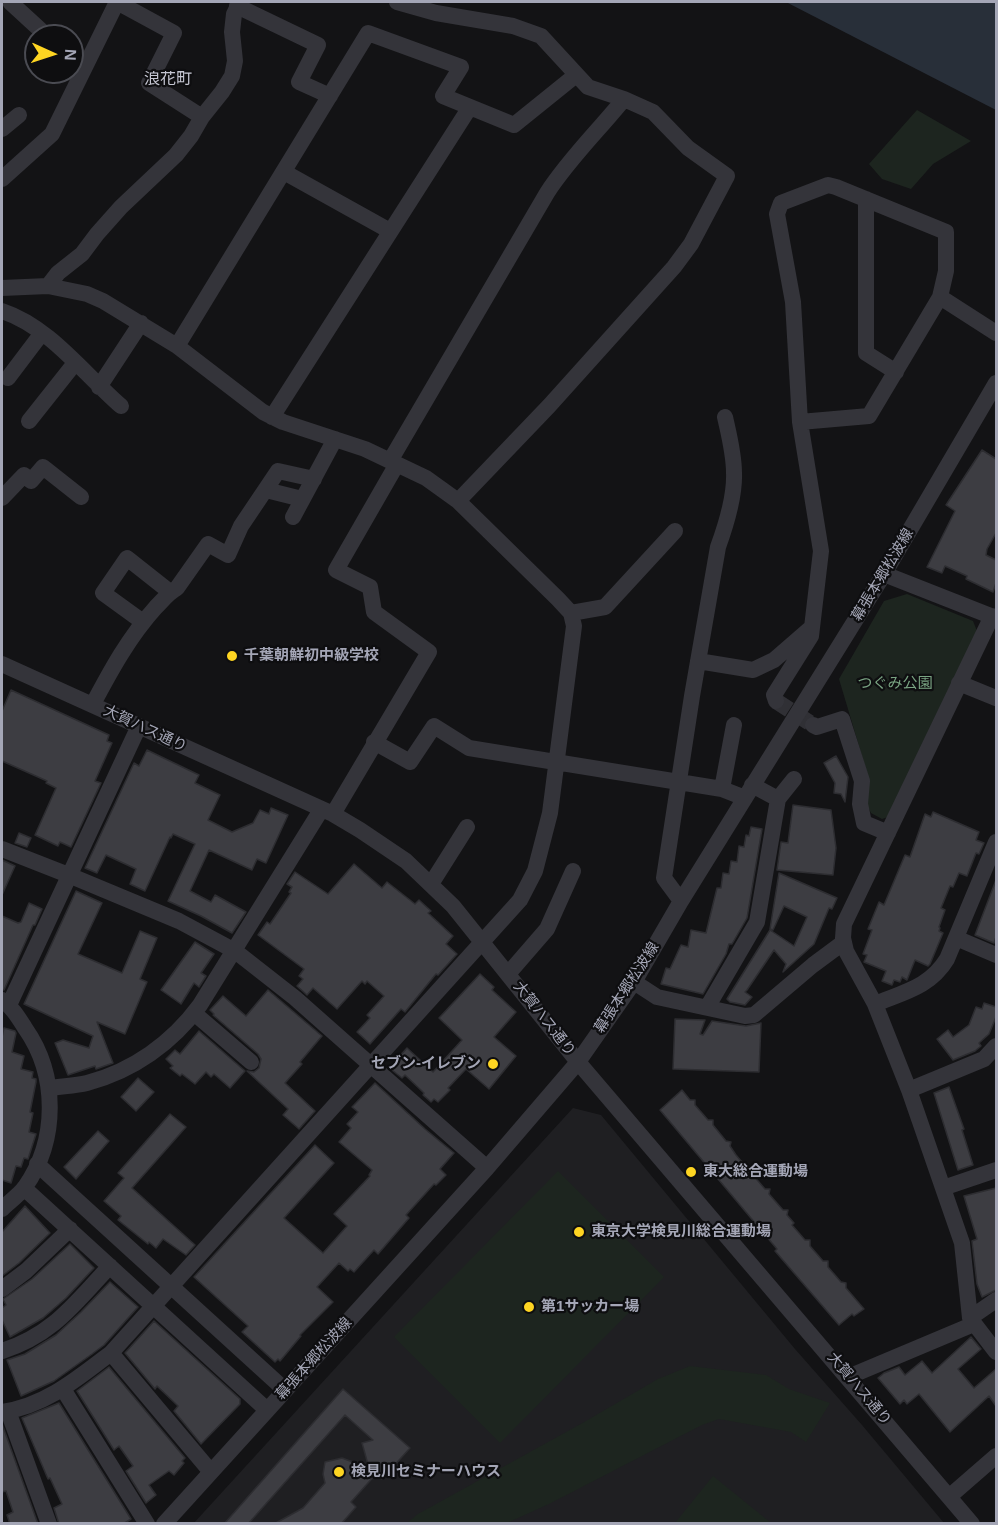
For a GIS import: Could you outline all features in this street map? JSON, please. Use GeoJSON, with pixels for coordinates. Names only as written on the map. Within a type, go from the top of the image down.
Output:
{"type":"FeatureCollection","features":[{"type":"Feature","properties":{"kind":"street"},"geometry":{"type":"LineString","coordinates":[[2,6],[5,2]]}},
{"type":"Feature","properties":{"kind":"street"},"geometry":{"type":"LineString","coordinates":[[10,2],[34,24]]}},
{"type":"Feature","properties":{"kind":"street"},"geometry":{"type":"LineString","coordinates":[[84,53],[117,2],[174,33],[149,83],[201,117]]}},
{"type":"Feature","properties":{"kind":"street"},"geometry":{"type":"LineString","coordinates":[[398,2],[436,13],[513,26],[541,36],[588,87],[653,112],[688,148],[728,176],[691,244],[674,267],[549,406],[458,501]]}},
{"type":"Feature","properties":{"kind":"street"},"geometry":{"type":"LineString","coordinates":[[48,286],[58,273],[82,254],[122,207],[176,155],[191,136],[201,117],[222,92],[232,76],[235,61],[232,32],[234,14],[238,4],[318,45],[299,82],[330,96]]}},
{"type":"Feature","properties":{"kind":"street"},"geometry":{"type":"LineString","coordinates":[[177,346],[368,33],[461,67],[443,96],[514,124],[576,75]]}},
{"type":"Feature","properties":{"kind":"street"},"geometry":{"type":"LineString","coordinates":[[2,179],[52,134],[70,84]]}},
{"type":"Feature","properties":{"kind":"street"},"geometry":{"type":"LineString","coordinates":[[50,1088],[87,1083],[115,1073],[145,1059],[183,1026],[194,1013],[374,742],[429,652],[374,612],[370,588],[336,570],[394,462],[547,193],[561,171],[624,99]]}},
{"type":"Feature","properties":{"kind":"street"},"geometry":{"type":"LineString","coordinates":[[272,417],[470,107]]}},
{"type":"Feature","properties":{"kind":"street"},"geometry":{"type":"LineString","coordinates":[[2,129],[19,115]]}},
{"type":"Feature","properties":{"kind":"street"},"geometry":{"type":"LineString","coordinates":[[284,172],[390,231]]}},
{"type":"Feature","properties":{"kind":"street"},"geometry":{"type":"LineString","coordinates":[[776,701],[774,695],[811,636],[821,551],[800,422],[793,302],[777,214],[781,203],[828,185],[946,232],[946,272],[940,297],[869,416],[800,422]]}},
{"type":"Feature","properties":{"kind":"street"},"geometry":{"type":"LineString","coordinates":[[866,199],[866,353],[896,372]]}},
{"type":"Feature","properties":{"kind":"street"},"geometry":{"type":"LineString","coordinates":[[2,288],[48,286],[87,294],[141,323],[177,346],[262,412],[365,449],[426,478],[458,501],[571,613],[574,626],[550,813],[535,871],[520,900],[111,1353],[63,1389],[30,1405],[4,1412],[49,1524]]}},
{"type":"Feature","properties":{"kind":"street"},"geometry":{"type":"LineString","coordinates":[[940,297],[996,333]]}},
{"type":"Feature","properties":{"kind":"street"},"geometry":{"type":"LineString","coordinates":[[2,310],[42,333],[121,406]]}},
{"type":"Feature","properties":{"kind":"street"},"geometry":{"type":"LineString","coordinates":[[99,387],[141,323]]}},
{"type":"Feature","properties":{"kind":"street"},"geometry":{"type":"LineString","coordinates":[[8,378],[42,333]]}},
{"type":"Feature","properties":{"kind":"street"},"geometry":{"type":"LineString","coordinates":[[28,421],[75,363]]}},
{"type":"Feature","properties":{"kind":"street","name":"幕張本郷松波線"},"geometry":{"type":"LineString","coordinates":[[164,1524],[487,1168],[578,1062],[634,982],[681,901],[884,574],[996,383]]}},
{"type":"Feature","properties":{"kind":"street"},"geometry":{"type":"LineString","coordinates":[[681,901],[664,878],[718,548],[725,527],[735,476],[725,417]]}},
{"type":"Feature","properties":{"kind":"street"},"geometry":{"type":"LineString","coordinates":[[293,516],[335,439]]}},
{"type":"Feature","properties":{"kind":"street"},"geometry":{"type":"LineString","coordinates":[[2,498],[24,475],[31,481],[44,466],[81,496]]}},
{"type":"Feature","properties":{"kind":"street"},"geometry":{"type":"LineString","coordinates":[[93,705],[121,651],[143,622],[170,592],[177,588],[208,544],[228,555],[241,526],[278,471],[314,479]]}},
{"type":"Feature","properties":{"kind":"street"},"geometry":{"type":"LineString","coordinates":[[266,490],[303,499]]}},
{"type":"Feature","properties":{"kind":"street"},"geometry":{"type":"LineString","coordinates":[[571,613],[605,607],[675,531]]}},
{"type":"Feature","properties":{"kind":"street"},"geometry":{"type":"LineString","coordinates":[[143,622],[102,593],[127,558],[170,592]]}},
{"type":"Feature","properties":{"kind":"street"},"geometry":{"type":"LineString","coordinates":[[884,574],[994,617],[959,683],[844,924],[844,942],[850,962],[875,1004],[909,1090],[962,1243],[972,1321],[996,1352]]}},
{"type":"Feature","properties":{"kind":"street"},"geometry":{"type":"LineString","coordinates":[[698,662],[753,670],[774,660],[812,627]]}},
{"type":"Feature","properties":{"kind":"street","name":"大賀ハス通り"},"geometry":{"type":"LineString","coordinates":[[2,664],[327,812],[406,861],[453,906],[578,1062],[972,1524]]}},
{"type":"Feature","properties":{"kind":"street"},"geometry":{"type":"LineString","coordinates":[[959,683],[996,698]]}},
{"type":"Feature","properties":{"kind":"street"},"geometry":{"type":"LineString","coordinates":[[813,725],[817,727],[842,719],[862,781],[860,804],[864,823],[888,833]]}},
{"type":"Feature","properties":{"kind":"street"},"geometry":{"type":"LineString","coordinates":[[722,789],[734,725]]}},
{"type":"Feature","properties":{"kind":"street"},"geometry":{"type":"LineString","coordinates":[[2,1209],[24,1188],[43,1150],[47,1134],[50,1088],[33,1038],[4,1006],[71,876],[139,726]]}},
{"type":"Feature","properties":{"kind":"street"},"geometry":{"type":"LineString","coordinates":[[374,742],[410,762],[434,726],[469,748],[680,783],[749,791],[778,799]]}},
{"type":"Feature","properties":{"kind":"street"},"geometry":{"type":"LineString","coordinates":[[708,1006],[757,922],[778,799],[794,779]]}},
{"type":"Feature","properties":{"kind":"street"},"geometry":{"type":"LineString","coordinates":[[431,884],[466,827]]}},
{"type":"Feature","properties":{"kind":"street"},"geometry":{"type":"LineString","coordinates":[[875,1004],[923,985],[938,974],[956,938],[996,842]]}},
{"type":"Feature","properties":{"kind":"street"},"geometry":{"type":"LineString","coordinates":[[2,849],[179,921],[235,951],[295,998],[487,1168]]}},
{"type":"Feature","properties":{"kind":"street"},"geometry":{"type":"LineString","coordinates":[[508,974],[547,929],[573,871]]}},
{"type":"Feature","properties":{"kind":"street"},"geometry":{"type":"LineString","coordinates":[[956,938],[996,955]]}},
{"type":"Feature","properties":{"kind":"street"},"geometry":{"type":"LineString","coordinates":[[634,982],[657,997],[708,1006],[745,1016],[754,1015],[844,942]]}},
{"type":"Feature","properties":{"kind":"street"},"geometry":{"type":"LineString","coordinates":[[194,1013],[251,1062]]}},
{"type":"Feature","properties":{"kind":"street"},"geometry":{"type":"LineString","coordinates":[[909,1090],[984,1059],[996,1046]]}},
{"type":"Feature","properties":{"kind":"street"},"geometry":{"type":"LineString","coordinates":[[37,1164],[285,1390]]}},
{"type":"Feature","properties":{"kind":"street"},"geometry":{"type":"LineString","coordinates":[[943,1188],[996,1170]]}},
{"type":"Feature","properties":{"kind":"street"},"geometry":{"type":"LineString","coordinates":[[24,1188],[267,1410]]}},
{"type":"Feature","properties":{"kind":"street"},"geometry":{"type":"LineString","coordinates":[[2,1289],[26,1271],[70,1229]]}},
{"type":"Feature","properties":{"kind":"street"},"geometry":{"type":"LineString","coordinates":[[2,1352],[27,1342],[57,1323],[110,1266]]}},
{"type":"Feature","properties":{"kind":"street"},"geometry":{"type":"LineString","coordinates":[[848,1377],[972,1321],[996,1300]]}},
{"type":"Feature","properties":{"kind":"street"},"geometry":{"type":"LineString","coordinates":[[111,1353],[211,1472]]}},
{"type":"Feature","properties":{"kind":"street"},"geometry":{"type":"LineString","coordinates":[[63,1389],[147,1524]]}},
{"type":"Feature","properties":{"kind":"street"},"geometry":{"type":"LineString","coordinates":[[950,1496],[996,1456]]}},
{"type":"Feature","properties":{"kind":"shaded area"},"geometry":{"type":"Polygon","coordinates":[[[786,2],[996,2],[996,110],[786,2]]]}},
{"type":"Feature","properties":{"kind":"shaded area","name":"東京大学検見川総合運動場"},"geometry":{"type":"Polygon","coordinates":[[[573,1108],[601,1115],[795,1349],[944,1523],[193,1524],[573,1108]]]}},
{"type":"Feature","properties":{"kind":"green space"},"geometry":{"type":"Polygon","coordinates":[[[917,110],[971,141],[933,164],[911,189],[882,179],[869,164],[917,110]]]}},
{"type":"Feature","properties":{"kind":"green space","name":"つぐみ公園"},"geometry":{"type":"Polygon","coordinates":[[[907,594],[973,621],[977,631],[888,817],[882,819],[871,813],[867,805],[868,776],[839,679],[884,601],[907,594]]]}},
{"type":"Feature","properties":{"kind":"green space","name":"第1サッカー場"},"geometry":{"type":"Polygon","coordinates":[[[558,1171],[664,1277],[500,1443],[394,1337],[558,1171]]]}},
{"type":"Feature","properties":{"kind":"green space"},"geometry":{"type":"Polygon","coordinates":[[[690,1366],[766,1375],[789,1389],[830,1403],[806,1442],[791,1432],[719,1419],[702,1425],[549,1504],[507,1523],[407,1523],[418,1514],[658,1379],[690,1366]]]}},
{"type":"Feature","properties":{"kind":"green space"},"geometry":{"type":"Polygon","coordinates":[[[713,1476],[771,1523],[675,1523],[713,1476]]]}},
{"type":"Feature","properties":{"kind":"building"},"geometry":{"type":"Polygon","coordinates":[[[982,450],[996,459],[996,533],[986,555],[996,560],[996,583],[993,592],[945,566],[942,573],[927,567],[955,511],[946,505],[982,450]]]}},
{"type":"Feature","properties":{"kind":"building"},"geometry":{"type":"Polygon","coordinates":[[[11,690],[109,735],[107,741],[112,743],[95,781],[101,783],[71,847],[60,842],[58,846],[35,835],[56,788],[46,783],[47,781],[2,761],[2,711],[11,690]]]}},
{"type":"Feature","properties":{"kind":"building"},"geometry":{"type":"Polygon","coordinates":[[[147,750],[199,775],[195,783],[220,795],[208,820],[232,832],[253,823],[260,810],[269,814],[271,808],[288,815],[266,863],[257,859],[252,870],[209,850],[190,891],[211,902],[215,895],[246,912],[232,933],[168,901],[195,844],[173,834],[145,891],[130,884],[136,869],[106,855],[97,873],[85,868],[134,763],[139,766],[147,750]]]}},
{"type":"Feature","properties":{"kind":"building"},"geometry":{"type":"Polygon","coordinates":[[[836,756],[848,777],[845,802],[841,794],[834,793],[835,783],[824,763],[836,756]]]}},
{"type":"Feature","properties":{"kind":"building"},"geometry":{"type":"Polygon","coordinates":[[[793,805],[831,810],[836,848],[833,875],[777,870],[781,842],[788,843],[793,805]]]}},
{"type":"Feature","properties":{"kind":"building"},"geometry":{"type":"Polygon","coordinates":[[[933,812],[979,832],[976,840],[984,843],[979,854],[976,853],[967,876],[959,873],[953,887],[950,886],[941,908],[945,910],[939,931],[943,933],[930,964],[928,966],[915,960],[907,980],[902,977],[900,982],[894,980],[892,985],[882,981],[886,971],[864,962],[867,955],[863,954],[872,930],[868,929],[879,902],[884,905],[905,855],[910,857],[925,814],[931,817],[933,812]]]}},
{"type":"Feature","properties":{"kind":"building"},"geometry":{"type":"Polygon","coordinates":[[[751,827],[762,829],[747,918],[732,944],[729,944],[726,954],[703,994],[661,984],[666,968],[670,969],[681,945],[688,947],[691,930],[706,933],[717,888],[721,888],[723,873],[729,874],[731,861],[737,862],[739,846],[744,847],[746,835],[749,836],[751,827]]]}},
{"type":"Feature","properties":{"kind":"building"},"geometry":{"type":"Polygon","coordinates":[[[19,833],[31,838],[27,847],[15,843],[19,833]]]}},
{"type":"Feature","properties":{"kind":"building"},"geometry":{"type":"Polygon","coordinates":[[[2,860],[15,866],[2,895],[2,860]]]}},
{"type":"Feature","properties":{"kind":"building"},"geometry":{"type":"Polygon","coordinates":[[[354,864],[382,888],[387,882],[415,904],[419,900],[431,911],[428,913],[453,936],[446,944],[457,954],[438,975],[436,974],[405,1012],[401,1009],[370,1044],[357,1032],[370,1018],[367,1015],[384,996],[367,981],[365,984],[362,981],[337,1009],[313,988],[307,995],[297,986],[303,979],[299,976],[304,969],[258,935],[267,922],[270,924],[291,893],[289,892],[292,887],[287,884],[295,872],[328,894],[354,864]]]}},
{"type":"Feature","properties":{"kind":"building"},"geometry":{"type":"Polygon","coordinates":[[[779,873],[837,898],[832,909],[829,908],[814,944],[783,972],[786,964],[774,950],[745,992],[752,997],[745,1005],[730,1002],[727,999],[770,930],[794,946],[807,917],[784,906],[773,930],[770,929],[779,873]]]}},
{"type":"Feature","properties":{"kind":"building"},"geometry":{"type":"Polygon","coordinates":[[[996,880],[996,937],[994,943],[975,935],[996,880]]]}},
{"type":"Feature","properties":{"kind":"building"},"geometry":{"type":"Polygon","coordinates":[[[76,891],[102,903],[78,954],[122,973],[140,931],[157,938],[140,979],[147,982],[125,1034],[97,1022],[113,1063],[68,1075],[55,1043],[63,1040],[89,1048],[93,1036],[24,1004],[76,891]]]}},
{"type":"Feature","properties":{"kind":"building"},"geometry":{"type":"Polygon","coordinates":[[[29,903],[42,909],[2,990],[2,916],[18,923],[21,922],[29,903]]]}},
{"type":"Feature","properties":{"kind":"building"},"geometry":{"type":"Polygon","coordinates":[[[195,942],[214,954],[201,973],[206,976],[199,987],[194,983],[181,1004],[161,990],[195,942]]]}},
{"type":"Feature","properties":{"kind":"building"},"geometry":{"type":"Polygon","coordinates":[[[480,974],[494,987],[492,990],[516,1012],[494,1037],[516,1056],[489,1089],[466,1069],[438,1102],[434,1099],[431,1102],[405,1075],[402,1078],[392,1070],[398,1064],[395,1061],[407,1048],[433,1072],[462,1040],[439,1018],[480,974]]]}},
{"type":"Feature","properties":{"kind":"building"},"geometry":{"type":"Polygon","coordinates":[[[268,990],[322,1036],[285,1083],[315,1111],[299,1129],[283,1115],[288,1109],[247,1071],[254,1072],[259,1068],[261,1059],[258,1054],[210,1010],[223,996],[246,1016],[268,990]]]}},
{"type":"Feature","properties":{"kind":"building"},"geometry":{"type":"Polygon","coordinates":[[[984,1003],[996,1007],[996,1017],[989,1034],[979,1043],[981,1046],[975,1051],[953,1060],[937,1039],[948,1030],[953,1037],[969,1025],[976,1007],[982,1009],[984,1003]]]}},
{"type":"Feature","properties":{"kind":"building"},"geometry":{"type":"Polygon","coordinates":[[[675,1019],[705,1020],[700,1034],[703,1035],[712,1021],[746,1026],[761,1023],[759,1072],[673,1069],[675,1019]]]}},
{"type":"Feature","properties":{"kind":"building"},"geometry":{"type":"Polygon","coordinates":[[[4,1028],[15,1031],[12,1052],[24,1056],[21,1069],[33,1072],[32,1078],[36,1079],[29,1132],[36,1134],[28,1159],[24,1158],[21,1167],[16,1166],[11,1183],[2,1180],[2,1037],[4,1028]]]}},
{"type":"Feature","properties":{"kind":"building"},"geometry":{"type":"Polygon","coordinates":[[[199,1031],[245,1071],[230,1088],[214,1074],[211,1077],[206,1072],[195,1084],[170,1068],[173,1066],[166,1059],[175,1050],[180,1054],[199,1031]]]}},
{"type":"Feature","properties":{"kind":"building"},"geometry":{"type":"Polygon","coordinates":[[[138,1078],[154,1092],[136,1111],[121,1097],[138,1078]]]}},
{"type":"Feature","properties":{"kind":"building"},"geometry":{"type":"Polygon","coordinates":[[[375,1083],[454,1153],[440,1169],[446,1175],[436,1185],[434,1184],[406,1215],[409,1218],[378,1254],[374,1250],[354,1272],[350,1269],[348,1271],[339,1263],[317,1287],[333,1302],[300,1335],[280,1361],[278,1359],[275,1362],[242,1332],[248,1326],[194,1277],[315,1145],[334,1163],[284,1218],[323,1253],[347,1226],[334,1214],[370,1176],[372,1170],[339,1142],[351,1128],[347,1124],[358,1112],[352,1107],[375,1083]]]}},
{"type":"Feature","properties":{"kind":"building"},"geometry":{"type":"Polygon","coordinates":[[[949,1087],[964,1129],[962,1130],[973,1165],[958,1170],[934,1093],[949,1087]]]}},
{"type":"Feature","properties":{"kind":"building"},"geometry":{"type":"Polygon","coordinates":[[[682,1090],[690,1100],[695,1100],[695,1105],[708,1120],[713,1120],[713,1125],[726,1141],[731,1142],[730,1146],[736,1155],[747,1168],[752,1168],[752,1174],[765,1189],[770,1189],[769,1194],[783,1210],[788,1210],[787,1215],[794,1223],[792,1225],[805,1240],[810,1240],[810,1246],[823,1261],[828,1261],[828,1267],[841,1282],[846,1283],[846,1288],[864,1309],[854,1316],[852,1314],[839,1325],[775,1251],[777,1249],[660,1110],[682,1090]]]}},
{"type":"Feature","properties":{"kind":"building"},"geometry":{"type":"Polygon","coordinates":[[[170,1114],[186,1127],[132,1188],[195,1245],[186,1255],[163,1239],[156,1248],[149,1242],[148,1244],[118,1220],[121,1216],[104,1201],[124,1178],[118,1173],[170,1114]]]}},
{"type":"Feature","properties":{"kind":"building"},"geometry":{"type":"Polygon","coordinates":[[[98,1131],[109,1141],[76,1179],[64,1167],[98,1131]]]}},
{"type":"Feature","properties":{"kind":"building"},"geometry":{"type":"Polygon","coordinates":[[[996,1188],[996,1290],[982,1297],[977,1284],[972,1241],[977,1239],[964,1196],[996,1188]]]}},
{"type":"Feature","properties":{"kind":"building"},"geometry":{"type":"Polygon","coordinates":[[[25,1206],[50,1233],[2,1276],[2,1232],[25,1206]]]}},
{"type":"Feature","properties":{"kind":"building"},"geometry":{"type":"Polygon","coordinates":[[[70,1244],[94,1268],[66,1298],[43,1318],[10,1337],[2,1320],[2,1308],[6,1305],[3,1299],[32,1279],[70,1244]]]}},
{"type":"Feature","properties":{"kind":"building"},"geometry":{"type":"Polygon","coordinates":[[[110,1282],[138,1307],[104,1345],[54,1381],[21,1396],[7,1360],[25,1354],[56,1335],[110,1282]]]}},
{"type":"Feature","properties":{"kind":"building"},"geometry":{"type":"Polygon","coordinates":[[[154,1321],[240,1399],[240,1404],[201,1444],[174,1411],[178,1406],[157,1386],[155,1389],[125,1353],[154,1321]]]}},
{"type":"Feature","properties":{"kind":"building"},"geometry":{"type":"Polygon","coordinates":[[[971,1337],[981,1349],[958,1369],[974,1388],[996,1369],[996,1406],[989,1396],[950,1432],[919,1394],[907,1404],[904,1400],[900,1404],[878,1378],[899,1367],[905,1375],[922,1361],[932,1373],[971,1337]]]}},
{"type":"Feature","properties":{"kind":"building"},"geometry":{"type":"Polygon","coordinates":[[[109,1367],[185,1458],[182,1461],[184,1463],[174,1475],[169,1471],[149,1485],[156,1495],[146,1503],[126,1471],[133,1466],[119,1446],[114,1450],[77,1391],[109,1367]]]}},
{"type":"Feature","properties":{"kind":"building"},"geometry":{"type":"Polygon","coordinates":[[[343,1389],[410,1448],[382,1479],[376,1474],[351,1502],[356,1507],[341,1524],[274,1524],[303,1508],[325,1483],[323,1474],[325,1462],[342,1458],[369,1468],[362,1443],[373,1440],[345,1415],[248,1524],[224,1524],[343,1389]]]}},
{"type":"Feature","properties":{"kind":"building"},"geometry":{"type":"Polygon","coordinates":[[[59,1403],[131,1519],[123,1524],[59,1524],[54,1508],[62,1504],[50,1478],[48,1479],[22,1418],[59,1403]]]}},
{"type":"Feature","properties":{"kind":"building"},"geometry":{"type":"Polygon","coordinates":[[[2,1424],[38,1524],[10,1524],[7,1515],[13,1512],[6,1491],[2,1492],[2,1424]]]}},
{"type":"Feature","properties":{"kind":"tunnel"},"geometry":{"type":"LineString","coordinates":[[776,701],[813,725]]}},
{"type":"Feature","properties":{"kind":"place","name":"千葉朝鮮初中級学校"},"geometry":{"type":"Point","coordinates":[232,656]}},
{"type":"Feature","properties":{"kind":"place","name":"セブン-イレブン"},"geometry":{"type":"Point","coordinates":[493,1064]}},
{"type":"Feature","properties":{"kind":"place","name":"東大総合運動場"},"geometry":{"type":"Point","coordinates":[691,1172]}},
{"type":"Feature","properties":{"kind":"place","name":"東京大学検見川総合運動場"},"geometry":{"type":"Point","coordinates":[579,1232]}},
{"type":"Feature","properties":{"kind":"place","name":"第1サッカー場"},"geometry":{"type":"Point","coordinates":[529,1307]}},
{"type":"Feature","properties":{"kind":"place","name":"検見川セミナーハウス"},"geometry":{"type":"Point","coordinates":[339,1472]}},
{"type":"Feature","properties":{"kind":"district","name":"浪花町"},"geometry":{"type":"Point","coordinates":[168,80]}}]}
